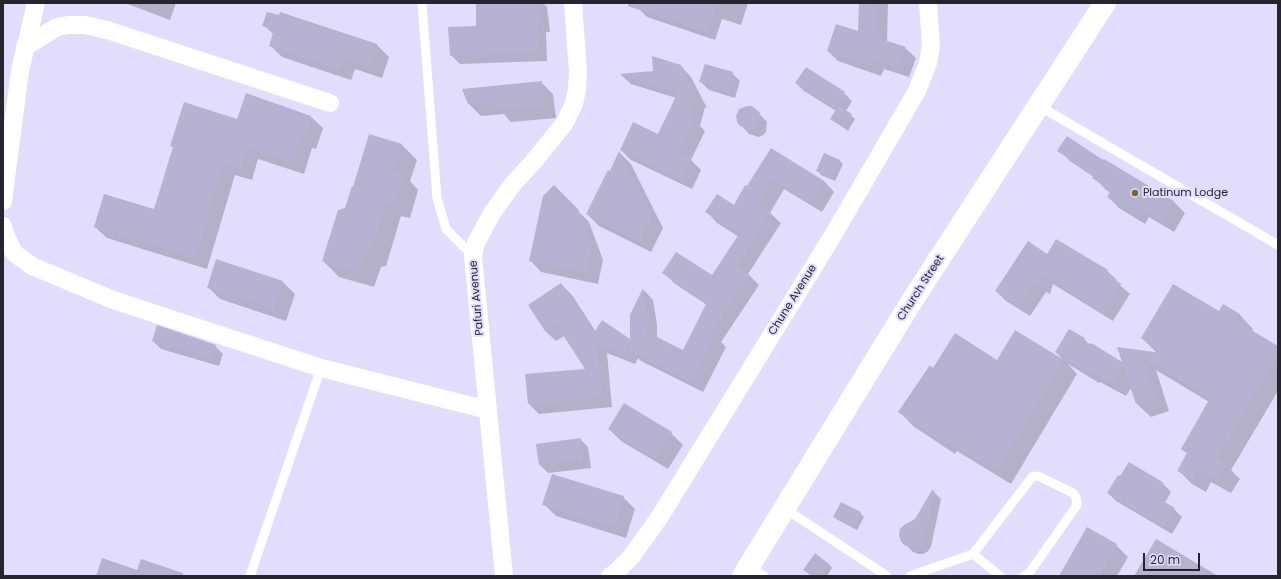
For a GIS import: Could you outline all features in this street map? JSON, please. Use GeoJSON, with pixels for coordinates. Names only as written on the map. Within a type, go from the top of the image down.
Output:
{"type":"FeatureCollection","features":[{"type":"Feature","properties":{"kind":"main road","name":"Church Street"},"geometry":{"type":"LineString","coordinates":[[752,573],[784,508],[910,304],[1105,3]]}},
{"type":"Feature","properties":{"kind":"street"},"geometry":{"type":"LineString","coordinates":[[3,201],[20,71],[36,3]]}},
{"type":"Feature","properties":{"kind":"street","name":"Pafuri Avenue"},"geometry":{"type":"LineString","coordinates":[[504,576],[473,256],[476,243],[492,213],[513,184],[564,124],[574,104],[577,90],[578,72],[573,3]]}},
{"type":"Feature","properties":{"kind":"street","name":"Chune Avenue"},"geometry":{"type":"LineString","coordinates":[[610,576],[631,558],[659,518],[832,237],[917,91],[928,63],[931,46],[928,3]]}},
{"type":"Feature","properties":{"kind":"street"},"geometry":{"type":"LineString","coordinates":[[25,48],[57,27],[68,25],[85,25],[107,30],[330,103]]}},
{"type":"Feature","properties":{"kind":"street"},"geometry":{"type":"LineString","coordinates":[[3,226],[14,253],[32,266],[113,300],[321,368],[488,410]]}},
{"type":"Feature","properties":{"kind":"lane"},"geometry":{"type":"LineString","coordinates":[[422,3],[437,198],[446,229],[473,256]]}},
{"type":"Feature","properties":{"kind":"lane"},"geometry":{"type":"LineString","coordinates":[[1039,106],[1278,245]]}},
{"type":"Feature","properties":{"kind":"lane"},"geometry":{"type":"LineString","coordinates":[[250,576],[321,368]]}},
{"type":"Feature","properties":{"kind":"lane"},"geometry":{"type":"LineString","coordinates":[[910,576],[973,554],[1032,477],[1038,476],[1073,493],[1076,497],[1077,504],[1030,572],[1024,576]]}},
{"type":"Feature","properties":{"kind":"lane"},"geometry":{"type":"LineString","coordinates":[[784,508],[887,576]]}},
{"type":"Feature","properties":{"kind":"lane"},"geometry":{"type":"LineString","coordinates":[[973,554],[1000,576]]}},
{"type":"Feature","properties":{"kind":"building"},"geometry":{"type":"Polygon","coordinates":[[[476,3],[539,3],[541,23],[537,23],[538,52],[450,56],[448,27],[476,26],[476,3]]]}},
{"type":"Feature","properties":{"kind":"building"},"geometry":{"type":"Polygon","coordinates":[[[628,3],[717,3],[707,32],[628,6],[628,3]]]}},
{"type":"Feature","properties":{"kind":"building"},"geometry":{"type":"Polygon","coordinates":[[[859,3],[878,3],[878,38],[906,47],[899,68],[874,59],[871,66],[827,51],[836,24],[858,31],[859,3]]]}},
{"type":"Feature","properties":{"kind":"building"},"geometry":{"type":"Polygon","coordinates":[[[267,12],[279,15],[280,12],[377,44],[370,67],[343,58],[339,69],[269,46],[274,30],[262,26],[267,12]]]}},
{"type":"Feature","properties":{"kind":"building"},"geometry":{"type":"Polygon","coordinates":[[[652,56],[681,65],[698,99],[695,98],[689,117],[695,120],[679,153],[691,158],[681,179],[620,150],[633,122],[658,134],[678,92],[619,74],[653,71],[652,56]]]}},
{"type":"Feature","properties":{"kind":"building"},"geometry":{"type":"Polygon","coordinates":[[[705,64],[733,72],[727,91],[699,82],[705,64]]]}},
{"type":"Feature","properties":{"kind":"building"},"geometry":{"type":"Polygon","coordinates":[[[806,67],[845,92],[834,108],[795,83],[806,67]]]}},
{"type":"Feature","properties":{"kind":"building"},"geometry":{"type":"Polygon","coordinates":[[[542,81],[544,106],[498,110],[493,103],[468,104],[462,89],[542,81]]]}},
{"type":"Feature","properties":{"kind":"building"},"geometry":{"type":"Polygon","coordinates":[[[246,93],[311,116],[304,138],[301,137],[292,163],[247,148],[240,169],[224,163],[195,258],[94,227],[104,194],[154,209],[173,147],[170,146],[184,102],[237,119],[246,93]]]}},
{"type":"Feature","properties":{"kind":"building"},"geometry":{"type":"Polygon","coordinates":[[[752,106],[760,113],[758,124],[750,129],[740,126],[737,122],[736,116],[739,109],[752,106]]]}},
{"type":"Feature","properties":{"kind":"building"},"geometry":{"type":"Polygon","coordinates":[[[838,106],[852,114],[844,128],[830,119],[838,106]]]}},
{"type":"Feature","properties":{"kind":"building"},"geometry":{"type":"Polygon","coordinates":[[[369,134],[402,144],[394,170],[404,173],[395,204],[386,201],[371,251],[365,252],[359,273],[322,261],[338,210],[345,208],[352,186],[353,187],[369,134]]]}},
{"type":"Feature","properties":{"kind":"building","name":"Platinum Lodge"},"geometry":{"type":"Polygon","coordinates":[[[1067,136],[1103,160],[1104,159],[1174,201],[1162,221],[1138,207],[1134,213],[1107,197],[1111,190],[1092,178],[1094,175],[1057,151],[1067,136]]]}},
{"type":"Feature","properties":{"kind":"building"},"geometry":{"type":"Polygon","coordinates":[[[771,148],[824,181],[811,203],[773,179],[759,204],[771,212],[737,266],[749,274],[711,333],[716,335],[692,382],[630,351],[630,342],[625,354],[597,343],[602,397],[528,404],[525,374],[585,369],[556,324],[545,331],[528,305],[561,283],[594,333],[602,320],[630,339],[630,315],[643,288],[647,312],[647,332],[683,350],[707,302],[662,273],[676,252],[712,275],[739,234],[705,212],[717,194],[734,205],[745,185],[747,186],[771,148]]]}},
{"type":"Feature","properties":{"kind":"building"},"geometry":{"type":"Polygon","coordinates":[[[619,151],[652,215],[639,241],[586,214],[608,170],[610,171],[619,151]]]}},
{"type":"Feature","properties":{"kind":"building"},"geometry":{"type":"Polygon","coordinates":[[[824,153],[840,160],[832,178],[816,171],[824,153]]]}},
{"type":"Feature","properties":{"kind":"building"},"geometry":{"type":"Polygon","coordinates":[[[554,185],[578,209],[592,248],[587,273],[529,261],[543,196],[554,185]]]}},
{"type":"Feature","properties":{"kind":"building"},"geometry":{"type":"Polygon","coordinates":[[[1056,239],[1108,270],[1106,273],[1121,284],[1102,312],[1043,275],[1040,285],[1036,283],[1020,307],[995,291],[1028,241],[1047,254],[1056,239]]]}},
{"type":"Feature","properties":{"kind":"building"},"geometry":{"type":"Polygon","coordinates":[[[216,259],[283,281],[274,309],[207,288],[216,259]]]}},
{"type":"Feature","properties":{"kind":"building"},"geometry":{"type":"Polygon","coordinates":[[[1173,284],[1219,311],[1223,304],[1240,314],[1236,321],[1278,346],[1278,355],[1217,458],[1227,465],[1217,480],[1198,469],[1192,479],[1177,471],[1187,453],[1181,449],[1210,398],[1143,358],[1156,398],[1136,404],[1123,365],[1113,383],[1086,369],[1085,371],[1055,352],[1069,329],[1085,338],[1082,342],[1093,344],[1122,362],[1117,347],[1162,353],[1141,338],[1173,284]]]}},
{"type":"Feature","properties":{"kind":"building"},"geometry":{"type":"Polygon","coordinates":[[[157,325],[216,345],[211,359],[152,341],[157,325]]]}},
{"type":"Feature","properties":{"kind":"building"},"geometry":{"type":"Polygon","coordinates":[[[1015,330],[1064,360],[997,471],[942,438],[940,441],[898,412],[930,365],[933,368],[955,333],[997,360],[1015,330]]]}},
{"type":"Feature","properties":{"kind":"building"},"geometry":{"type":"Polygon","coordinates":[[[624,403],[672,432],[655,458],[608,429],[624,403]]]}},
{"type":"Feature","properties":{"kind":"building"},"geometry":{"type":"Polygon","coordinates":[[[581,438],[583,460],[539,465],[536,444],[581,438]]]}},
{"type":"Feature","properties":{"kind":"building"},"geometry":{"type":"Polygon","coordinates":[[[1129,462],[1164,483],[1156,497],[1175,508],[1164,526],[1107,493],[1118,475],[1120,476],[1129,462]]]}},
{"type":"Feature","properties":{"kind":"building"},"geometry":{"type":"Polygon","coordinates":[[[552,474],[624,496],[614,527],[542,505],[552,474]]]}},
{"type":"Feature","properties":{"kind":"building"},"geometry":{"type":"Polygon","coordinates":[[[932,490],[935,491],[924,540],[920,545],[915,547],[904,545],[899,535],[900,529],[915,519],[932,490]]]}},
{"type":"Feature","properties":{"kind":"building"},"geometry":{"type":"Polygon","coordinates":[[[841,502],[861,512],[853,527],[833,517],[841,502]]]}},
{"type":"Feature","properties":{"kind":"building"},"geometry":{"type":"Polygon","coordinates":[[[1087,527],[1117,544],[1099,576],[1059,576],[1087,527]]]}},
{"type":"Feature","properties":{"kind":"building"},"geometry":{"type":"Polygon","coordinates":[[[1156,539],[1218,576],[1134,576],[1156,539]]]}},
{"type":"Feature","properties":{"kind":"building"},"geometry":{"type":"Polygon","coordinates":[[[815,553],[829,564],[820,576],[812,576],[803,570],[815,553]]]}},
{"type":"Feature","properties":{"kind":"building"},"geometry":{"type":"Polygon","coordinates":[[[102,558],[137,570],[141,559],[183,573],[183,576],[96,576],[102,558]]]}},
{"type":"Feature","properties":{"kind":"place","name":"Platinum Lodge"},"geometry":{"type":"Point","coordinates":[1135,193]}}]}
